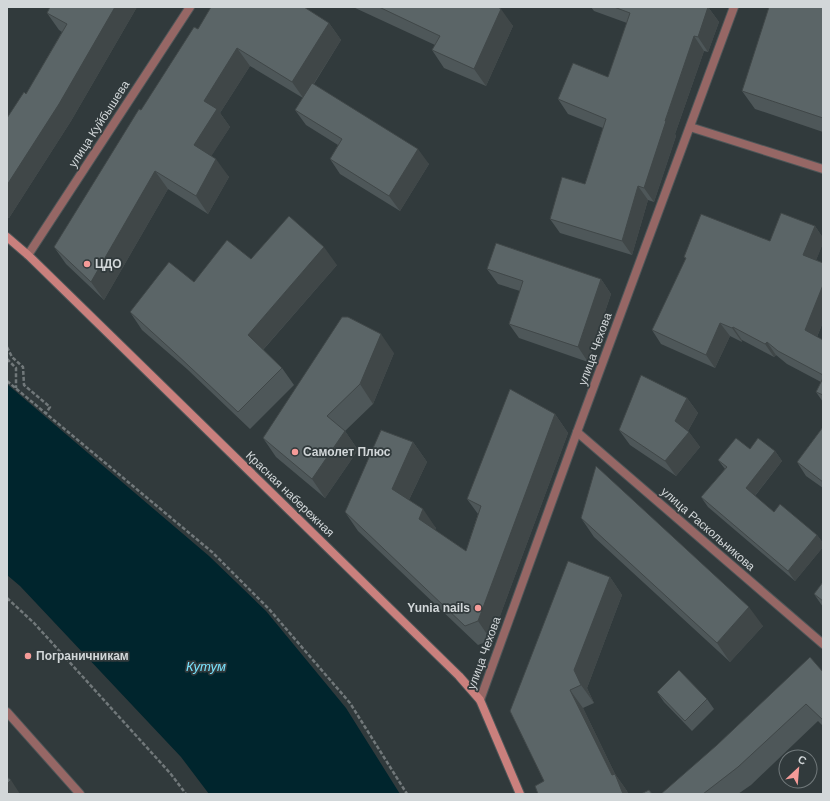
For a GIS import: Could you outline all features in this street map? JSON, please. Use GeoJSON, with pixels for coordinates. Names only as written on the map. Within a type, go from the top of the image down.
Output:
{"type":"FeatureCollection","features":[{"type":"Feature","properties":{"kind":"main road","name":"Красная набережная"},"geometry":{"type":"LineString","coordinates":[[7,237],[28,255],[460,676],[480,700],[520,794]]}},
{"type":"Feature","properties":{"kind":"street","name":"улица Куйбышева"},"geometry":{"type":"LineString","coordinates":[[28,255],[190,7]]}},
{"type":"Feature","properties":{"kind":"street","name":"улица Чехова"},"geometry":{"type":"LineString","coordinates":[[480,700],[734,7]]}},
{"type":"Feature","properties":{"kind":"street"},"geometry":{"type":"LineString","coordinates":[[690,127],[823,169]]}},
{"type":"Feature","properties":{"kind":"street","name":"улица Раскольникова"},"geometry":{"type":"LineString","coordinates":[[577,432],[823,644]]}},
{"type":"Feature","properties":{"kind":"street"},"geometry":{"type":"LineString","coordinates":[[7,712],[80,794]]}},
{"type":"Feature","properties":{"kind":"path"},"geometry":{"type":"LineString","coordinates":[[7,347],[12,357],[22,367],[24,385],[50,407],[46,413]]}},
{"type":"Feature","properties":{"kind":"path"},"geometry":{"type":"LineString","coordinates":[[7,359],[16,368],[16,388]]}},
{"type":"Feature","properties":{"kind":"path"},"geometry":{"type":"LineString","coordinates":[[7,381],[212,552],[269,609],[350,703],[407,794]]}},
{"type":"Feature","properties":{"kind":"path"},"geometry":{"type":"LineString","coordinates":[[7,598],[39,629],[170,773],[186,794]]}},
{"type":"Feature","properties":{"kind":"water","name":"Кутум"},"geometry":{"type":"Polygon","coordinates":[[[7,384],[209,556],[266,611],[346,708],[400,794],[209,794],[181,757],[20,586],[7,575],[7,384]]]}},
{"type":"Feature","properties":{"kind":"building"},"geometry":{"type":"Polygon","coordinates":[[[50,7],[115,7],[59,104],[7,185],[7,118],[24,92],[26,94],[67,24],[47,13],[50,7]]]}},
{"type":"Feature","properties":{"kind":"building"},"geometry":{"type":"Polygon","coordinates":[[[211,7],[304,7],[329,23],[292,82],[237,48],[204,101],[217,109],[194,145],[216,159],[196,196],[155,171],[91,282],[54,247],[139,109],[141,110],[194,27],[198,29],[211,7]]]}},
{"type":"Feature","properties":{"kind":"building"},"geometry":{"type":"Polygon","coordinates":[[[379,7],[498,7],[501,9],[474,69],[432,50],[440,36],[379,7]]]}},
{"type":"Feature","properties":{"kind":"building"},"geometry":{"type":"Polygon","coordinates":[[[614,7],[708,7],[698,37],[694,36],[644,188],[638,186],[622,241],[550,219],[562,177],[585,184],[606,119],[558,99],[573,63],[608,77],[630,13],[614,7]]]}},
{"type":"Feature","properties":{"kind":"building"},"geometry":{"type":"Polygon","coordinates":[[[769,7],[823,7],[823,118],[742,91],[769,7]]]}},
{"type":"Feature","properties":{"kind":"building"},"geometry":{"type":"Polygon","coordinates":[[[312,83],[418,149],[389,196],[330,159],[342,139],[295,110],[312,83]]]}},
{"type":"Feature","properties":{"kind":"building"},"geometry":{"type":"Polygon","coordinates":[[[781,213],[815,226],[803,255],[823,263],[823,285],[805,330],[823,340],[823,375],[778,351],[767,342],[765,344],[733,327],[732,328],[720,323],[706,355],[652,330],[686,258],[684,257],[701,214],[770,241],[781,213]]]}},
{"type":"Feature","properties":{"kind":"building"},"geometry":{"type":"Polygon","coordinates":[[[289,216],[324,247],[248,335],[282,368],[238,412],[130,312],[169,262],[194,282],[227,240],[251,259],[289,216]]]}},
{"type":"Feature","properties":{"kind":"building"},"geometry":{"type":"Polygon","coordinates":[[[496,243],[601,279],[578,347],[509,324],[523,281],[487,269],[496,243]]]}},
{"type":"Feature","properties":{"kind":"building"},"geometry":{"type":"Polygon","coordinates":[[[342,317],[348,317],[381,334],[360,384],[327,416],[345,431],[312,479],[263,438],[342,317]]]}},
{"type":"Feature","properties":{"kind":"building"},"geometry":{"type":"Polygon","coordinates":[[[641,375],[687,398],[675,421],[689,432],[665,461],[619,430],[641,375]]]}},
{"type":"Feature","properties":{"kind":"building"},"geometry":{"type":"Polygon","coordinates":[[[823,378],[823,395],[816,392],[823,378]]]}},
{"type":"Feature","properties":{"kind":"building"},"geometry":{"type":"Polygon","coordinates":[[[510,389],[555,414],[478,621],[465,626],[345,512],[381,430],[413,442],[392,489],[423,509],[419,519],[466,551],[481,506],[467,499],[510,389]]]}},
{"type":"Feature","properties":{"kind":"building"},"geometry":{"type":"Polygon","coordinates":[[[823,427],[823,482],[797,462],[823,427]]]}},
{"type":"Feature","properties":{"kind":"building"},"geometry":{"type":"Polygon","coordinates":[[[736,438],[750,449],[758,438],[775,451],[746,488],[774,512],[780,504],[817,535],[788,571],[701,497],[727,467],[718,460],[736,438]]]}},
{"type":"Feature","properties":{"kind":"building"},"geometry":{"type":"Polygon","coordinates":[[[596,466],[749,607],[717,643],[581,518],[596,466]]]}},
{"type":"Feature","properties":{"kind":"building"},"geometry":{"type":"Polygon","coordinates":[[[568,561],[610,577],[574,670],[581,685],[570,690],[612,775],[615,774],[623,794],[538,794],[535,786],[544,781],[510,711],[568,561]]]}},
{"type":"Feature","properties":{"kind":"building"},"geometry":{"type":"Polygon","coordinates":[[[823,582],[823,601],[814,594],[823,582]]]}},
{"type":"Feature","properties":{"kind":"building"},"geometry":{"type":"Polygon","coordinates":[[[810,657],[823,672],[823,720],[806,704],[738,767],[703,794],[661,794],[717,745],[810,657]]]}},
{"type":"Feature","properties":{"kind":"building"},"geometry":{"type":"Polygon","coordinates":[[[679,670],[707,699],[685,721],[657,692],[679,670]]]}},
{"type":"Feature","properties":{"kind":"building"},"geometry":{"type":"Polygon","coordinates":[[[7,777],[11,780],[7,784],[7,777]]]}},
{"type":"Feature","properties":{"kind":"building"},"geometry":{"type":"Polygon","coordinates":[[[649,790],[652,794],[641,794],[649,790]]]}},
{"type":"Feature","properties":{"kind":"place","name":"ЦДО"},"geometry":{"type":"Point","coordinates":[87,264]}},
{"type":"Feature","properties":{"kind":"place","name":"Самолет Плюс"},"geometry":{"type":"Point","coordinates":[295,452]}},
{"type":"Feature","properties":{"kind":"place","name":"Yunia nails"},"geometry":{"type":"Point","coordinates":[478,608]}},
{"type":"Feature","properties":{"kind":"place","name":"Пограничникам"},"geometry":{"type":"Point","coordinates":[28,656]}}]}
